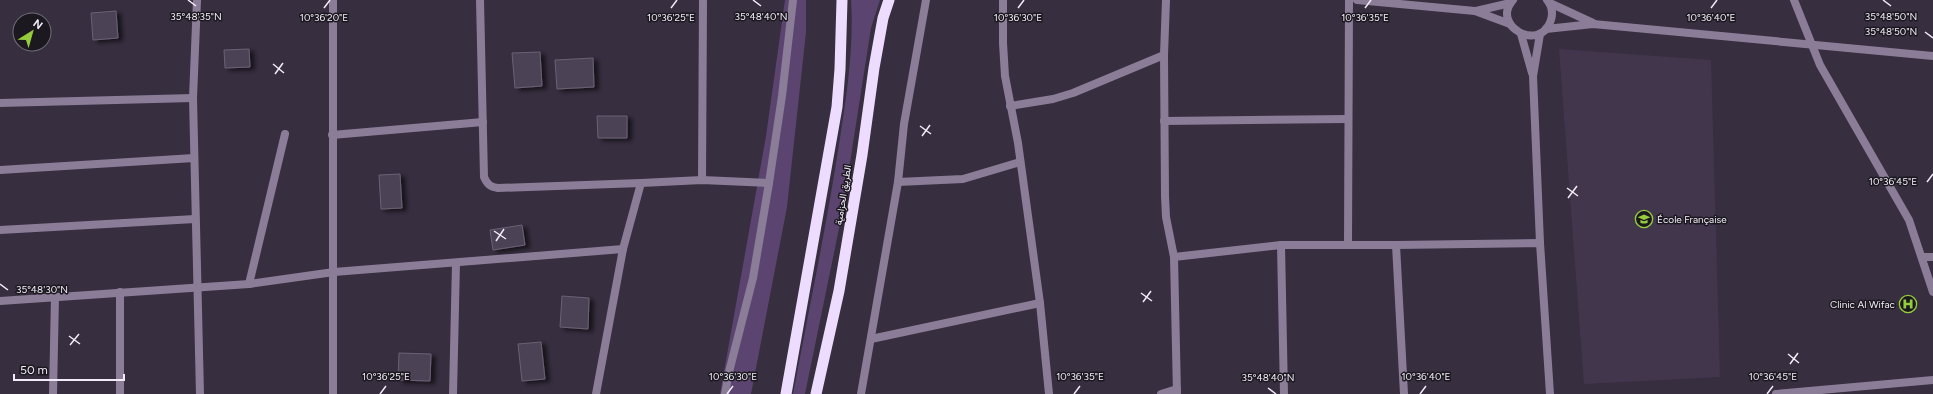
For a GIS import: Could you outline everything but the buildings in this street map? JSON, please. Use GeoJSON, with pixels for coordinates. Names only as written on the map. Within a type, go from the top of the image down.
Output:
{"type":"FeatureCollection","features":[{"type":"Feature","properties":{"kind":"highway","name":"الطريق الحزامية"},"geometry":{"type":"LineString","coordinates":[[786,394],[837,107],[840,69],[842,0]]}},
{"type":"Feature","properties":{"kind":"highway","name":"الطريق الحزامية"},"geometry":{"type":"LineString","coordinates":[[816,394],[839,292],[862,154],[874,68],[883,18],[889,0]]}},
{"type":"Feature","properties":{"kind":"street"},"geometry":{"type":"LineString","coordinates":[[197,0],[193,98],[195,219],[199,288],[200,394]]}},
{"type":"Feature","properties":{"kind":"street"},"geometry":{"type":"LineString","coordinates":[[333,0],[333,394]]}},
{"type":"Feature","properties":{"kind":"street"},"geometry":{"type":"LineString","coordinates":[[480,0],[484,177],[486,182],[492,187],[702,180],[769,183]]}},
{"type":"Feature","properties":{"kind":"street"},"geometry":{"type":"LineString","coordinates":[[702,180],[703,0]]}},
{"type":"Feature","properties":{"kind":"street"},"geometry":{"type":"LineString","coordinates":[[725,394],[729,372],[753,278],[782,96],[793,0]]}},
{"type":"Feature","properties":{"kind":"street"},"geometry":{"type":"LineString","coordinates":[[861,394],[898,182],[904,124],[926,0]]}},
{"type":"Feature","properties":{"kind":"street"},"geometry":{"type":"LineString","coordinates":[[1003,0],[1005,76],[1020,162],[1040,303],[1049,394]]}},
{"type":"Feature","properties":{"kind":"street"},"geometry":{"type":"LineString","coordinates":[[1161,394],[1177,392],[1174,257],[1166,217],[1164,55],[1166,0]]}},
{"type":"Feature","properties":{"kind":"street"},"geometry":{"type":"LineString","coordinates":[[1348,245],[1349,0]]}},
{"type":"Feature","properties":{"kind":"street"},"geometry":{"type":"LineString","coordinates":[[1357,0],[1475,11],[1510,24],[1522,34],[1534,36],[1543,32],[1593,24],[1933,56]]}},
{"type":"Feature","properties":{"kind":"street"},"geometry":{"type":"LineString","coordinates":[[1794,0],[1820,65],[1909,220],[1933,292]]}},
{"type":"Feature","properties":{"kind":"street"},"geometry":{"type":"LineString","coordinates":[[1475,11],[1511,2],[1508,18],[1510,24]]}},
{"type":"Feature","properties":{"kind":"street"},"geometry":{"type":"LineString","coordinates":[[1549,2],[1593,24]]}},
{"type":"Feature","properties":{"kind":"street"},"geometry":{"type":"LineString","coordinates":[[1533,76],[1543,32],[1552,17],[1549,2]]}},
{"type":"Feature","properties":{"kind":"street"},"geometry":{"type":"LineString","coordinates":[[1522,34],[1533,76],[1540,243],[1550,394]]}},
{"type":"Feature","properties":{"kind":"street"},"geometry":{"type":"LineString","coordinates":[[1010,106],[1053,99],[1073,93],[1164,55]]}},
{"type":"Feature","properties":{"kind":"street"},"geometry":{"type":"LineString","coordinates":[[0,102],[193,98]]}},
{"type":"Feature","properties":{"kind":"street"},"geometry":{"type":"LineString","coordinates":[[1164,121],[1348,118]]}},
{"type":"Feature","properties":{"kind":"street"},"geometry":{"type":"LineString","coordinates":[[332,135],[483,122]]}},
{"type":"Feature","properties":{"kind":"street"},"geometry":{"type":"LineString","coordinates":[[249,284],[285,134]]}},
{"type":"Feature","properties":{"kind":"street"},"geometry":{"type":"LineString","coordinates":[[0,170],[194,158]]}},
{"type":"Feature","properties":{"kind":"street"},"geometry":{"type":"LineString","coordinates":[[898,182],[963,179],[1020,162]]}},
{"type":"Feature","properties":{"kind":"street"},"geometry":{"type":"LineString","coordinates":[[596,394],[623,249],[641,183]]}},
{"type":"Feature","properties":{"kind":"street"},"geometry":{"type":"LineString","coordinates":[[0,230],[195,219]]}},
{"type":"Feature","properties":{"kind":"street"},"geometry":{"type":"LineString","coordinates":[[1174,257],[1280,245],[1540,243]]}},
{"type":"Feature","properties":{"kind":"street"},"geometry":{"type":"LineString","coordinates":[[1280,245],[1284,394]]}},
{"type":"Feature","properties":{"kind":"street"},"geometry":{"type":"LineString","coordinates":[[1396,245],[1404,394]]}},
{"type":"Feature","properties":{"kind":"street"},"geometry":{"type":"LineString","coordinates":[[0,301],[55,296],[249,284],[334,272],[623,249]]}},
{"type":"Feature","properties":{"kind":"street"},"geometry":{"type":"LineString","coordinates":[[1922,257],[1933,257]]}},
{"type":"Feature","properties":{"kind":"street"},"geometry":{"type":"LineString","coordinates":[[453,394],[456,263]]}},
{"type":"Feature","properties":{"kind":"street"},"geometry":{"type":"LineString","coordinates":[[120,292],[120,394]]}},
{"type":"Feature","properties":{"kind":"street"},"geometry":{"type":"LineString","coordinates":[[53,394],[55,296]]}},
{"type":"Feature","properties":{"kind":"street"},"geometry":{"type":"LineString","coordinates":[[871,339],[1040,303]]}},
{"type":"Feature","properties":{"kind":"street"},"geometry":{"type":"LineString","coordinates":[[1776,394],[1808,393],[1933,380]]}},
{"type":"Feature","properties":{"kind":"shaded area"},"geometry":{"type":"Polygon","coordinates":[[[785,0],[806,0],[806,32],[787,207],[751,394],[720,394],[766,136],[785,0]]]}},
{"type":"Feature","properties":{"kind":"shaded area"},"geometry":{"type":"Polygon","coordinates":[[[851,0],[880,0],[871,28],[842,214],[805,394],[793,394],[824,234],[843,121],[851,52],[851,0]]]}},
{"type":"Feature","properties":{"kind":"shaded area","name":"École Française"},"geometry":{"type":"Polygon","coordinates":[[[1559,49],[1711,60],[1720,377],[1584,384],[1559,49]]]}},
{"type":"Feature","properties":{"kind":"place","name":"École Française"},"geometry":{"type":"Point","coordinates":[1644,219]}},
{"type":"Feature","properties":{"kind":"place","name":"Clinic Al Wifac"},"geometry":{"type":"Point","coordinates":[1908,304]}}]}
